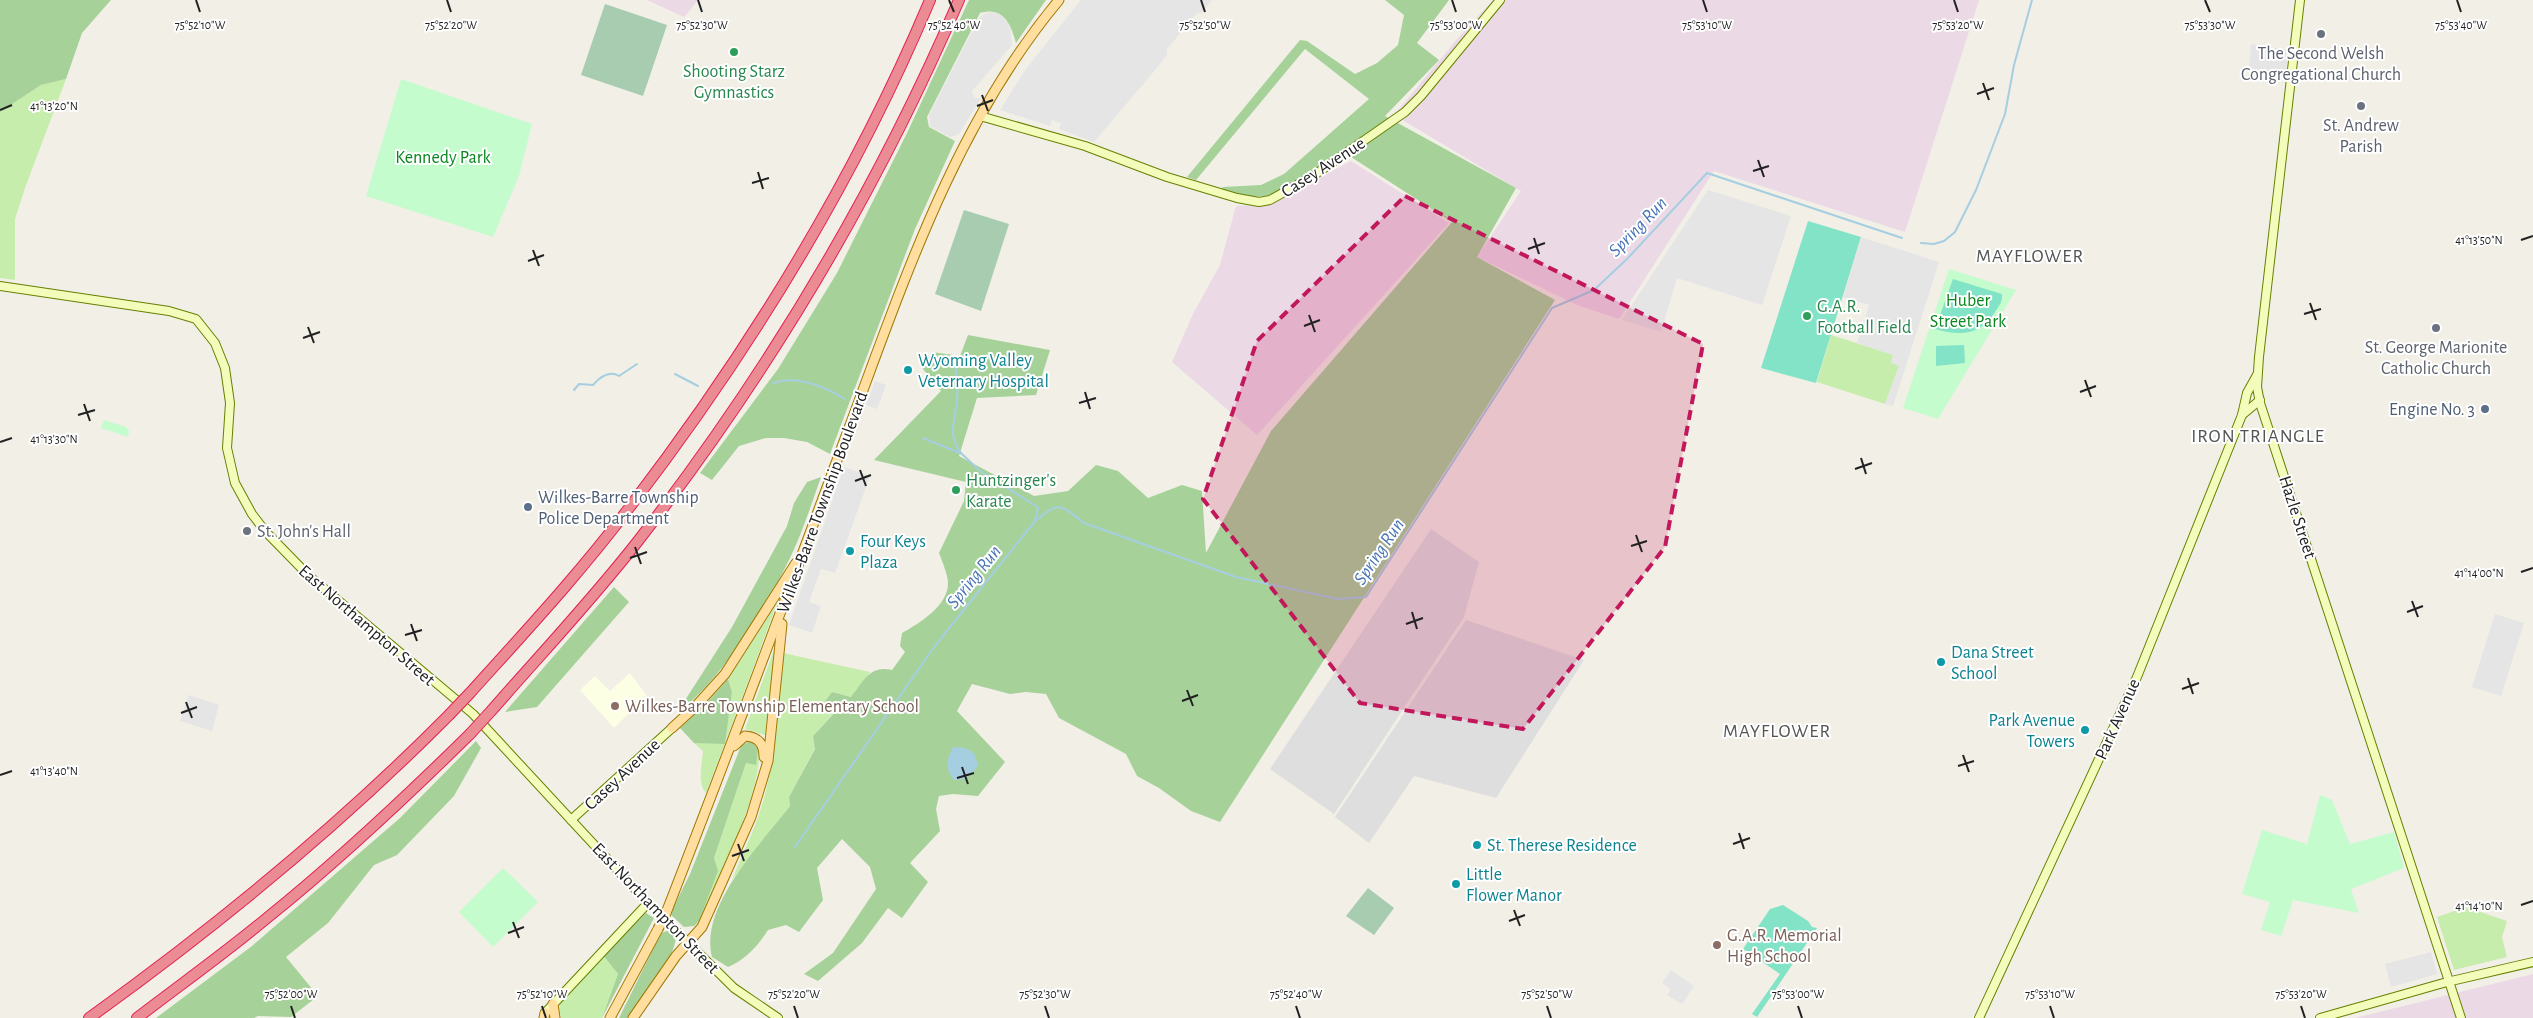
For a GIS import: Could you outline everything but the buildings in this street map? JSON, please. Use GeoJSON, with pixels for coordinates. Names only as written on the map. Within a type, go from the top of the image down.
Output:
{"type":"FeatureCollection","features":[{"type":"Feature","properties":{"kind":"highway"},"geometry":{"type":"LineString","coordinates":[[89,1018],[212,927],[309,848],[449,715],[587,561],[694,421],[792,268],[868,131],[930,0]]}},
{"type":"Feature","properties":{"kind":"highway"},"geometry":{"type":"LineString","coordinates":[[137,1018],[267,918],[403,800],[470,734],[606,582],[698,461],[769,357],[856,212],[899,130],[959,0]]}},
{"type":"Feature","properties":{"kind":"main road","name":"Wilkes-Barre Township Boulevard"},"geometry":{"type":"LineString","coordinates":[[610,1018],[666,913],[782,614],[803,553],[928,221],[980,116],[1018,55],[1060,0]]}},
{"type":"Feature","properties":{"kind":"main road","name":"Casey Avenue"},"geometry":{"type":"LineString","coordinates":[[980,116],[1085,146],[1167,177],[1237,198],[1259,202],[1270,200],[1281,196],[1313,176],[1405,112],[1421,96],[1500,0]]}},
{"type":"Feature","properties":{"kind":"main road","name":"Hazle Street"},"geometry":{"type":"LineString","coordinates":[[2300,0],[2257,375],[2260,400],[2461,1018]]}},
{"type":"Feature","properties":{"kind":"main road","name":"East Northampton Street"},"geometry":{"type":"LineString","coordinates":[[0,286],[168,311],[196,319],[215,343],[225,368],[230,403],[227,434],[230,466],[235,483],[252,514],[265,531],[308,575],[473,714],[648,903],[690,942],[734,988],[778,1018]]}},
{"type":"Feature","properties":{"kind":"main road","name":"Park Avenue"},"geometry":{"type":"LineString","coordinates":[[1979,1018],[2137,677],[2242,415],[2247,392],[2257,375]]}},
{"type":"Feature","properties":{"kind":"main road"},"geometry":{"type":"LineString","coordinates":[[2242,415],[2260,400]]}},
{"type":"Feature","properties":{"kind":"main road"},"geometry":{"type":"LineString","coordinates":[[672,728],[695,707],[724,674],[803,553]]}},
{"type":"Feature","properties":{"kind":"main road"},"geometry":{"type":"LineString","coordinates":[[633,1018],[676,956],[690,942],[705,920],[738,849],[755,803],[768,761],[782,614]]}},
{"type":"Feature","properties":{"kind":"main road","name":"Casey Avenue"},"geometry":{"type":"LineString","coordinates":[[572,820],[672,728]]}},
{"type":"Feature","properties":{"kind":"main road"},"geometry":{"type":"LineString","coordinates":[[730,751],[745,736],[759,740],[764,750],[764,770]]}},
{"type":"Feature","properties":{"kind":"main road"},"geometry":{"type":"LineString","coordinates":[[545,1015],[553,1004],[648,903]]}},
{"type":"Feature","properties":{"kind":"main road"},"geometry":{"type":"LineString","coordinates":[[2320,1018],[2448,982],[2533,962]]}},
{"type":"Feature","properties":{"kind":"main road"},"geometry":{"type":"LineString","coordinates":[[553,1004],[555,1018]]}},
{"type":"Feature","properties":{"kind":"highlighted area"},"geometry":{"type":"Polygon","coordinates":[[[1405,196],[1703,344],[1665,547],[1523,729],[1360,703],[1203,499],[1257,341],[1405,196]]]}},
{"type":"Feature","properties":{"kind":"shaded area"},"geometry":{"type":"Polygon","coordinates":[[[647,0],[698,0],[684,17],[647,0]]]}},
{"type":"Feature","properties":{"kind":"shaded area"},"geometry":{"type":"Polygon","coordinates":[[[1081,0],[1212,0],[1202,13],[1197,13],[1167,49],[1167,55],[1094,142],[1059,129],[1061,123],[1052,120],[1050,126],[1000,110],[1026,69],[1081,0]]]}},
{"type":"Feature","properties":{"kind":"shaded area"},"geometry":{"type":"Polygon","coordinates":[[[1493,0],[1979,0],[1905,232],[1714,171],[1619,319],[1577,305],[1477,257],[1521,191],[1394,115],[1458,38],[1493,0]]]}},
{"type":"Feature","properties":{"kind":"shaded area"},"geometry":{"type":"Polygon","coordinates":[[[605,4],[667,25],[643,96],[581,75],[605,4]]]}},
{"type":"Feature","properties":{"kind":"shaded area"},"geometry":{"type":"Polygon","coordinates":[[[994,12],[1002,16],[1010,26],[1012,45],[972,91],[974,98],[981,98],[959,134],[950,137],[930,126],[929,115],[979,18],[986,13],[994,12]]]}},
{"type":"Feature","properties":{"kind":"shaded area"},"geometry":{"type":"Polygon","coordinates":[[[2251,44],[2288,50],[2285,77],[2249,73],[2251,44]]]}},
{"type":"Feature","properties":{"kind":"shaded area"},"geometry":{"type":"Polygon","coordinates":[[[1351,161],[1449,223],[1257,435],[1172,362],[1193,314],[1220,265],[1236,206],[1271,204],[1351,161]]]}},
{"type":"Feature","properties":{"kind":"shaded area"},"geometry":{"type":"Polygon","coordinates":[[[1708,190],[1791,216],[1762,305],[1677,278],[1661,332],[1622,320],[1708,190]]]}},
{"type":"Feature","properties":{"kind":"shaded area"},"geometry":{"type":"Polygon","coordinates":[[[964,210],[1009,224],[981,311],[935,294],[964,210]]]}},
{"type":"Feature","properties":{"kind":"shaded area"},"geometry":{"type":"Polygon","coordinates":[[[1861,237],[1939,262],[1893,406],[1885,404],[1899,366],[1891,363],[1893,355],[1857,343],[1869,305],[1843,297],[1861,237]]]}},
{"type":"Feature","properties":{"kind":"shaded area"},"geometry":{"type":"Polygon","coordinates":[[[875,381],[886,385],[877,409],[866,405],[875,381]]]}},
{"type":"Feature","properties":{"kind":"shaded area"},"geometry":{"type":"Polygon","coordinates":[[[844,467],[870,476],[835,573],[821,569],[809,602],[821,606],[812,633],[789,625],[844,467]]]}},
{"type":"Feature","properties":{"kind":"shaded area"},"geometry":{"type":"Polygon","coordinates":[[[1431,529],[1479,562],[1464,617],[1334,814],[1270,769],[1431,529]]]}},
{"type":"Feature","properties":{"kind":"shaded area"},"geometry":{"type":"Polygon","coordinates":[[[2495,614],[2524,623],[2501,696],[2472,687],[2495,614]]]}},
{"type":"Feature","properties":{"kind":"shaded area"},"geometry":{"type":"Polygon","coordinates":[[[1466,620],[1584,660],[1496,798],[1414,776],[1369,843],[1335,817],[1466,620]]]}},
{"type":"Feature","properties":{"kind":"shaded area","name":"Wilkes-Barre Township Elementary School"},"geometry":{"type":"Polygon","coordinates":[[[630,673],[647,696],[614,728],[580,690],[595,676],[610,691],[630,673]]]}},
{"type":"Feature","properties":{"kind":"shaded area"},"geometry":{"type":"Polygon","coordinates":[[[189,695],[219,705],[212,731],[180,721],[189,695]]]}},
{"type":"Feature","properties":{"kind":"shaded area"},"geometry":{"type":"Polygon","coordinates":[[[1368,888],[1394,908],[1374,935],[1346,916],[1368,888]]]}},
{"type":"Feature","properties":{"kind":"shaded area"},"geometry":{"type":"Polygon","coordinates":[[[2431,952],[2437,974],[2391,987],[2385,964],[2431,952]]]}},
{"type":"Feature","properties":{"kind":"shaded area"},"geometry":{"type":"Polygon","coordinates":[[[1671,970],[1694,986],[1682,1004],[1667,995],[1671,989],[1662,983],[1671,970]]]}},
{"type":"Feature","properties":{"kind":"shaded area"},"geometry":{"type":"Polygon","coordinates":[[[2533,974],[2533,1018],[2355,1018],[2533,974]]]}},
{"type":"Feature","properties":{"kind":"green space"},"geometry":{"type":"Polygon","coordinates":[[[0,0],[111,0],[82,33],[66,79],[41,85],[0,112],[0,0]]]}},
{"type":"Feature","properties":{"kind":"green space"},"geometry":{"type":"Polygon","coordinates":[[[969,0],[1046,0],[1016,43],[1005,18],[995,12],[980,13],[927,117],[929,127],[955,141],[915,229],[830,454],[807,442],[784,438],[766,438],[739,446],[712,480],[700,473],[778,369],[837,273],[907,133],[969,0]]]}},
{"type":"Feature","properties":{"kind":"green space"},"geometry":{"type":"Polygon","coordinates":[[[1385,0],[1449,0],[1417,43],[1439,60],[1385,116],[1516,188],[1477,257],[1555,300],[1220,822],[1191,811],[1159,788],[1137,776],[1126,754],[1059,718],[1046,694],[1026,692],[1010,694],[972,684],[957,711],[1005,762],[978,796],[953,794],[939,796],[936,809],[940,831],[910,863],[928,882],[902,918],[888,908],[862,943],[818,981],[804,974],[833,953],[876,889],[870,867],[842,839],[817,868],[823,900],[799,932],[786,925],[768,930],[751,952],[740,961],[728,967],[712,957],[710,937],[723,897],[749,857],[790,806],[789,797],[815,749],[813,736],[836,711],[825,701],[832,692],[851,697],[872,672],[884,669],[892,670],[905,652],[900,646],[902,633],[935,610],[946,594],[947,576],[939,553],[964,501],[966,482],[874,460],[941,391],[923,369],[932,352],[960,356],[968,335],[1050,350],[1036,395],[977,398],[959,456],[1034,496],[1068,491],[1096,465],[1118,471],[1148,498],[1182,485],[1202,491],[1206,553],[1271,431],[1452,222],[1351,157],[1271,195],[1252,197],[1221,189],[1223,187],[1261,185],[1284,174],[1369,99],[1305,49],[1196,180],[1187,177],[1300,40],[1307,41],[1355,74],[1377,63],[1398,45],[1404,15],[1385,0]]]}},
{"type":"Feature","properties":{"kind":"green space"},"geometry":{"type":"Polygon","coordinates":[[[66,79],[15,219],[15,280],[0,278],[0,112],[41,85],[66,79]]]}},
{"type":"Feature","properties":{"kind":"green space","name":"Kennedy Park"},"geometry":{"type":"Polygon","coordinates":[[[401,79],[532,124],[519,176],[493,237],[366,196],[401,79]]]}},
{"type":"Feature","properties":{"kind":"green space","name":"G.A.R. Football Field"},"geometry":{"type":"Polygon","coordinates":[[[1808,221],[1861,237],[1816,383],[1761,368],[1808,221]]]}},
{"type":"Feature","properties":{"kind":"green space","name":"Huber Street Park"},"geometry":{"type":"Polygon","coordinates":[[[1949,269],[2016,290],[1938,419],[1903,408],[1949,269]]]}},
{"type":"Feature","properties":{"kind":"green space"},"geometry":{"type":"Polygon","coordinates":[[[1953,279],[2002,294],[2001,301],[1995,312],[1983,326],[1976,330],[1953,333],[1935,329],[1953,279]]]}},
{"type":"Feature","properties":{"kind":"green space"},"geometry":{"type":"Polygon","coordinates":[[[1831,335],[1894,355],[1899,366],[1885,404],[1817,382],[1831,335]]]}},
{"type":"Feature","properties":{"kind":"green space"},"geometry":{"type":"Polygon","coordinates":[[[1964,345],[1965,363],[1936,366],[1936,346],[1964,345]]]}},
{"type":"Feature","properties":{"kind":"green space"},"geometry":{"type":"Polygon","coordinates":[[[104,420],[126,427],[129,431],[128,437],[101,428],[104,420]]]}},
{"type":"Feature","properties":{"kind":"green space"},"geometry":{"type":"Polygon","coordinates":[[[821,477],[798,540],[768,600],[743,639],[715,677],[683,709],[682,705],[732,627],[787,526],[794,503],[807,482],[821,477]]]}},
{"type":"Feature","properties":{"kind":"green space"},"geometry":{"type":"Polygon","coordinates":[[[614,587],[629,602],[537,707],[505,712],[614,587]]]}},
{"type":"Feature","properties":{"kind":"green space"},"geometry":{"type":"Polygon","coordinates":[[[777,603],[751,675],[706,793],[701,779],[703,751],[694,743],[725,743],[732,692],[728,679],[777,603]]]}},
{"type":"Feature","properties":{"kind":"green space"},"geometry":{"type":"Polygon","coordinates":[[[775,647],[765,735],[745,729],[775,647]]]}},
{"type":"Feature","properties":{"kind":"green space"},"geometry":{"type":"Polygon","coordinates":[[[783,653],[870,672],[851,697],[832,692],[825,701],[836,710],[813,736],[815,748],[789,797],[790,806],[732,880],[762,805],[769,777],[775,741],[783,653]]]}},
{"type":"Feature","properties":{"kind":"green space"},"geometry":{"type":"Polygon","coordinates":[[[728,679],[732,692],[725,744],[694,743],[680,728],[704,706],[728,679]]]}},
{"type":"Feature","properties":{"kind":"green space"},"geometry":{"type":"Polygon","coordinates":[[[476,741],[481,748],[454,796],[397,855],[374,865],[328,923],[286,957],[318,996],[291,1017],[156,1018],[252,946],[400,818],[476,741]]]}},
{"type":"Feature","properties":{"kind":"green space"},"geometry":{"type":"Polygon","coordinates":[[[750,741],[759,747],[759,764],[754,785],[728,861],[699,921],[714,858],[746,763],[756,765],[750,741]]]}},
{"type":"Feature","properties":{"kind":"green space"},"geometry":{"type":"Polygon","coordinates":[[[750,741],[758,748],[756,765],[746,763],[714,858],[718,871],[699,921],[694,926],[684,927],[670,914],[690,874],[741,746],[750,741]]]}},
{"type":"Feature","properties":{"kind":"green space"},"geometry":{"type":"Polygon","coordinates":[[[2320,795],[2332,800],[2350,844],[2394,832],[2404,868],[2351,889],[2359,913],[2293,900],[2281,936],[2261,930],[2270,902],[2242,894],[2262,830],[2307,844],[2320,795]]]}},
{"type":"Feature","properties":{"kind":"green space"},"geometry":{"type":"Polygon","coordinates":[[[503,868],[538,902],[493,947],[459,912],[503,868]]]}},
{"type":"Feature","properties":{"kind":"green space"},"geometry":{"type":"Polygon","coordinates":[[[1783,905],[1808,921],[1812,927],[1817,928],[1757,1017],[1752,1014],[1780,974],[1743,949],[1770,909],[1783,905]]]}},
{"type":"Feature","properties":{"kind":"green space"},"geometry":{"type":"Polygon","coordinates":[[[2466,907],[2507,921],[2502,937],[2507,957],[2454,970],[2437,917],[2466,907]]]}},
{"type":"Feature","properties":{"kind":"green space"},"geometry":{"type":"Polygon","coordinates":[[[646,913],[654,918],[602,1018],[618,974],[603,955],[646,913]]]}},
{"type":"Feature","properties":{"kind":"green space"},"geometry":{"type":"Polygon","coordinates":[[[670,930],[676,936],[670,957],[664,968],[627,1018],[619,1018],[661,933],[670,930]]]}},
{"type":"Feature","properties":{"kind":"green space"},"geometry":{"type":"Polygon","coordinates":[[[603,955],[618,974],[602,1018],[561,1018],[559,1008],[561,1001],[603,955]]]}},
{"type":"Feature","properties":{"kind":"water"},"geometry":{"type":"Polygon","coordinates":[[[953,747],[965,748],[974,753],[978,765],[970,774],[962,779],[954,780],[949,772],[947,764],[953,747]]]}},
{"type":"Feature","properties":{"kind":"waterway","name":"Spring Run"},"geometry":{"type":"LineString","coordinates":[[1921,243],[1934,244],[1944,241],[1955,232],[1976,190],[2005,114],[2014,65],[2032,0]]}},
{"type":"Feature","properties":{"kind":"waterway","name":"Spring Run"},"geometry":{"type":"LineString","coordinates":[[795,847],[934,647],[1035,521],[1049,510],[1060,507],[1084,523],[1236,577],[1338,599],[1366,597],[1552,308],[1594,290],[1627,259],[1707,173],[1902,238]]}},
{"type":"Feature","properties":{"kind":"waterway"},"geometry":{"type":"LineString","coordinates":[[574,390],[579,384],[593,385],[608,374],[619,376],[637,364]]}},
{"type":"Feature","properties":{"kind":"waterway"},"geometry":{"type":"LineString","coordinates":[[955,366],[957,397],[953,434],[961,453]]}},
{"type":"Feature","properties":{"kind":"waterway"},"geometry":{"type":"LineString","coordinates":[[675,374],[698,386]]}},
{"type":"Feature","properties":{"kind":"waterway"},"geometry":{"type":"LineString","coordinates":[[773,383],[792,380],[801,381],[829,390],[845,399]]}},
{"type":"Feature","properties":{"kind":"waterway"},"geometry":{"type":"LineString","coordinates":[[923,438],[962,454],[980,471],[1036,506],[1038,508],[1035,520]]}},
{"type":"Feature","properties":{"kind":"place","name":"The Second Welsh Congregational Church"},"geometry":{"type":"Point","coordinates":[2321,34]}},
{"type":"Feature","properties":{"kind":"place","name":"Shooting Starz Gymnastics"},"geometry":{"type":"Point","coordinates":[734,52]}},
{"type":"Feature","properties":{"kind":"place","name":"St. Andrew Parish"},"geometry":{"type":"Point","coordinates":[2361,106]}},
{"type":"Feature","properties":{"kind":"place","name":"G.A.R. Football Field"},"geometry":{"type":"Point","coordinates":[1807,316]}},
{"type":"Feature","properties":{"kind":"place","name":"St. George Marionite Catholic Church"},"geometry":{"type":"Point","coordinates":[2436,328]}},
{"type":"Feature","properties":{"kind":"place","name":"Wyoming Valley Veternary Hospital"},"geometry":{"type":"Point","coordinates":[908,370]}},
{"type":"Feature","properties":{"kind":"place","name":"Engine No. 3"},"geometry":{"type":"Point","coordinates":[2485,409]}},
{"type":"Feature","properties":{"kind":"place","name":"Huntzinger's Karate"},"geometry":{"type":"Point","coordinates":[956,490]}},
{"type":"Feature","properties":{"kind":"place","name":"Wilkes-Barre Township Police Department"},"geometry":{"type":"Point","coordinates":[528,507]}},
{"type":"Feature","properties":{"kind":"place","name":"St. John's Hall"},"geometry":{"type":"Point","coordinates":[247,531]}},
{"type":"Feature","properties":{"kind":"place","name":"Four Keys Plaza"},"geometry":{"type":"Point","coordinates":[850,551]}},
{"type":"Feature","properties":{"kind":"place","name":"Dana Street School"},"geometry":{"type":"Point","coordinates":[1941,662]}},
{"type":"Feature","properties":{"kind":"place","name":"Wilkes-Barre Township Elementary School"},"geometry":{"type":"Point","coordinates":[615,706]}},
{"type":"Feature","properties":{"kind":"place","name":"Park Avenue Towers"},"geometry":{"type":"Point","coordinates":[2085,730]}},
{"type":"Feature","properties":{"kind":"place","name":"St. Therese Residence"},"geometry":{"type":"Point","coordinates":[1477,845]}},
{"type":"Feature","properties":{"kind":"place","name":"Little Flower Manor"},"geometry":{"type":"Point","coordinates":[1456,884]}},
{"type":"Feature","properties":{"kind":"place","name":"G.A.R. Memorial High School"},"geometry":{"type":"Point","coordinates":[1717,945]}},
{"type":"Feature","properties":{"kind":"district","name":"MAYFLOWER"},"geometry":{"type":"Point","coordinates":[2030,255]}},
{"type":"Feature","properties":{"kind":"district","name":"IRON TRIANGLE"},"geometry":{"type":"Point","coordinates":[2258,435]}},
{"type":"Feature","properties":{"kind":"district","name":"MAYFLOWER"},"geometry":{"type":"Point","coordinates":[1777,730]}}]}
